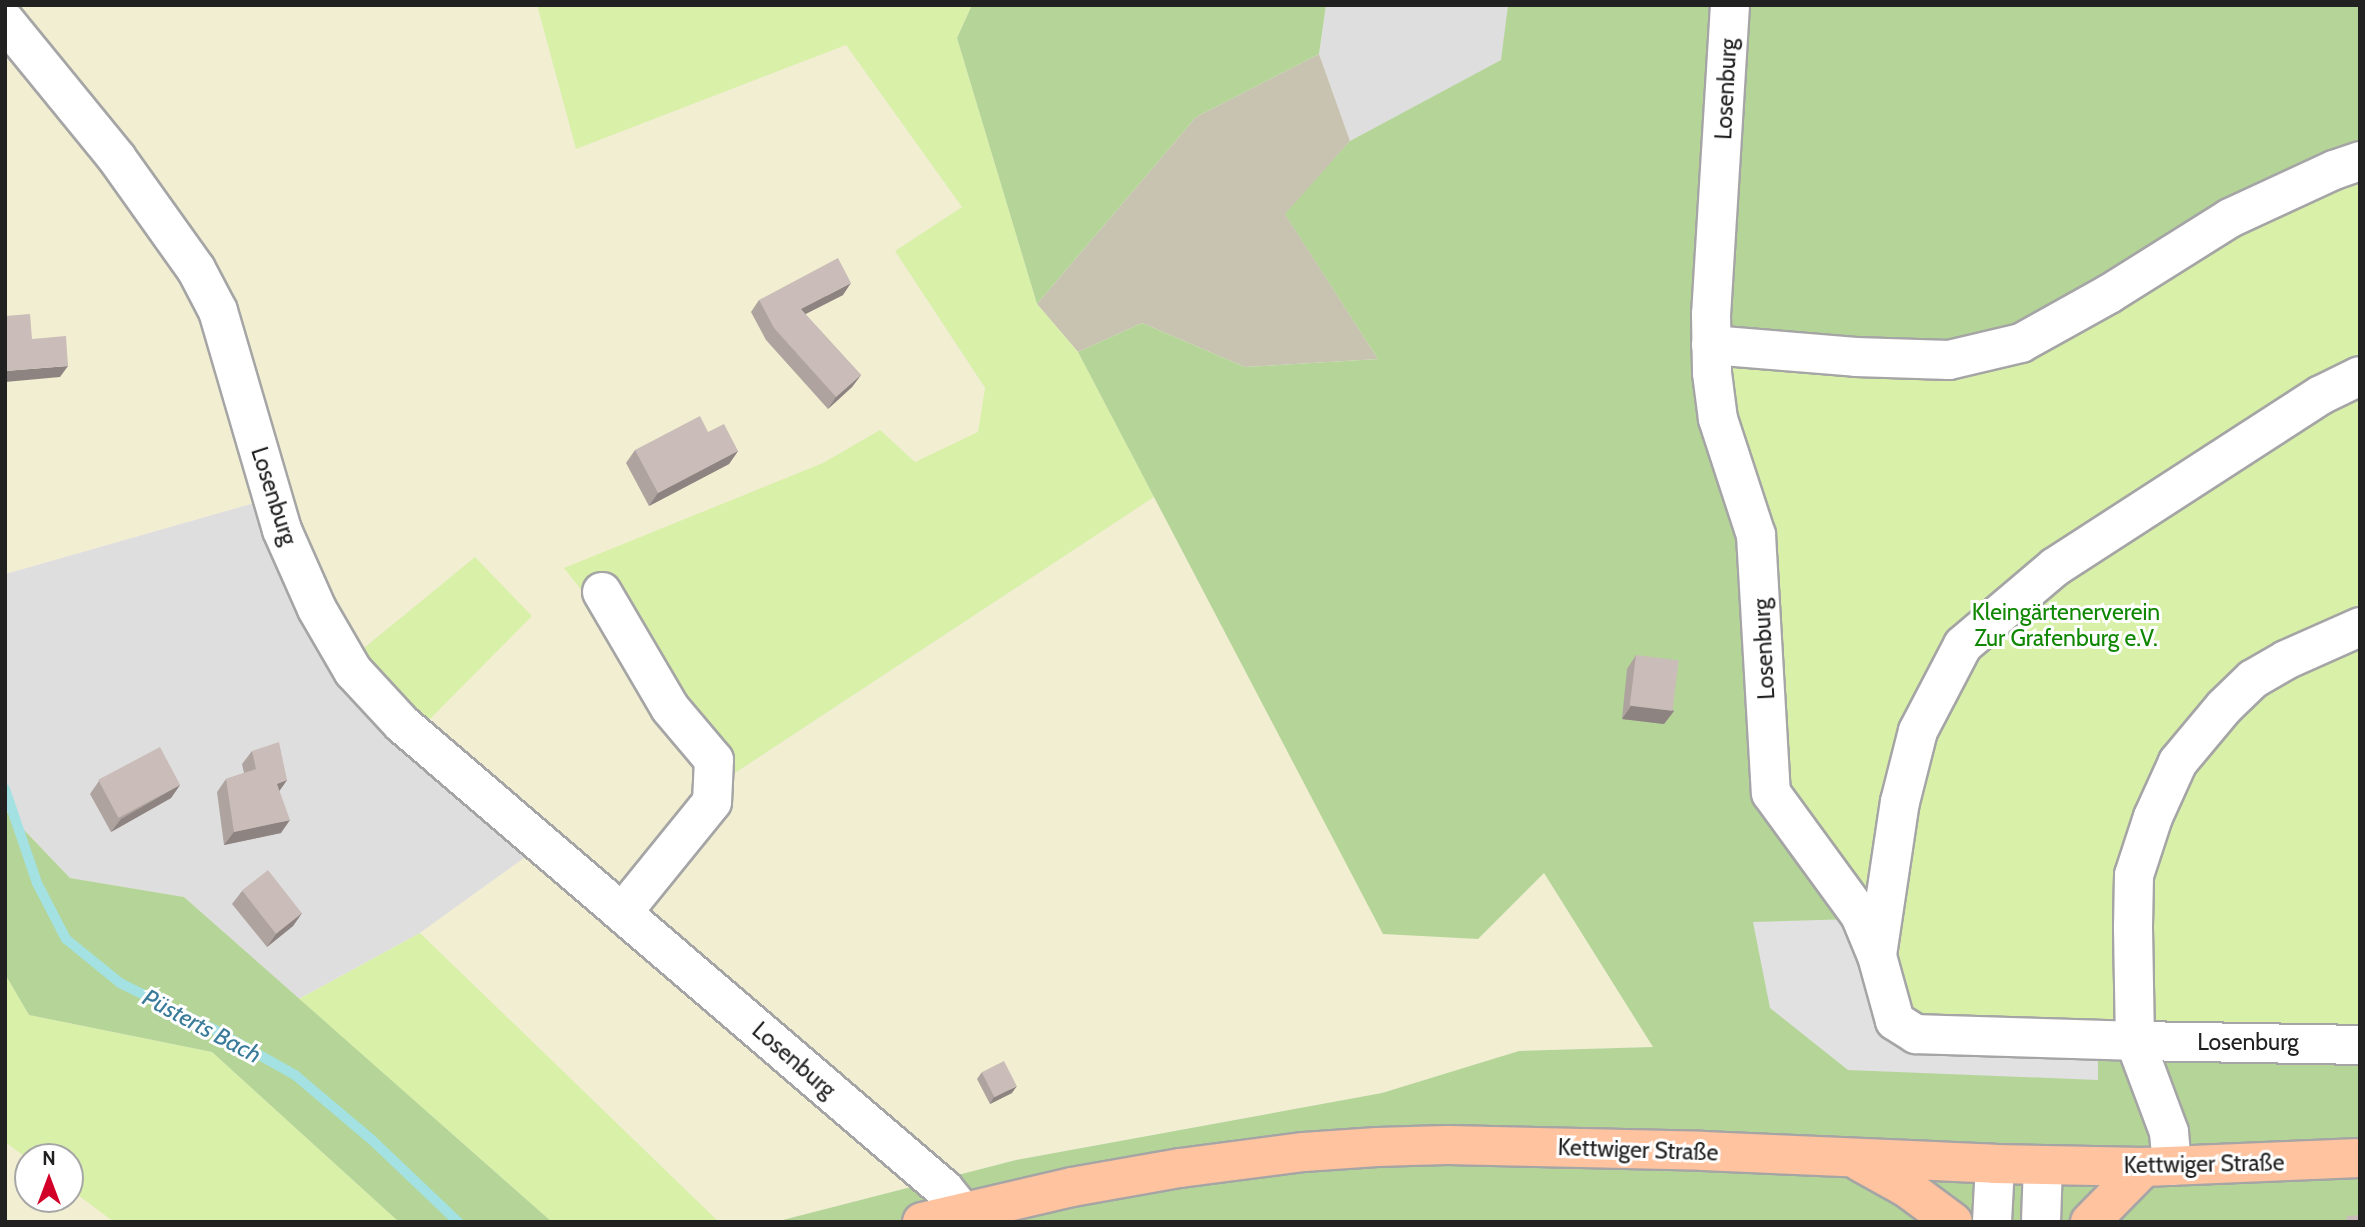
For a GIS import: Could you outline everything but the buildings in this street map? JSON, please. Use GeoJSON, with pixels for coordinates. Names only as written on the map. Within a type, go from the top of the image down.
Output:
{"type":"FeatureCollection","features":[{"type":"Feature","properties":{"kind":"main road","name":"Kettwiger Straße"},"geometry":{"type":"LineString","coordinates":[[922,1222],[962,1211],[1180,1168],[1304,1152],[1365,1148],[1448,1145],[2158,1167],[2360,1158]]}},
{"type":"Feature","properties":{"kind":"main road"},"geometry":{"type":"LineString","coordinates":[[1852,1158],[1907,1188],[1953,1222]]}},
{"type":"Feature","properties":{"kind":"main road"},"geometry":{"type":"LineString","coordinates":[[2090,1222],[2158,1167]]}},
{"type":"Feature","properties":{"kind":"street","name":"Losenburg"},"geometry":{"type":"LineString","coordinates":[[1730,5],[1711,345],[1718,419],[1756,535],[1772,793],[1860,915],[1877,956],[1895,1021],[1916,1034],[2360,1045]]}},
{"type":"Feature","properties":{"kind":"street","name":"Losenburg"},"geometry":{"type":"LineString","coordinates":[[5,21],[116,157],[196,269],[218,311],[282,530],[317,609],[353,671],[402,724],[944,1189],[962,1211]]}},
{"type":"Feature","properties":{"kind":"street"},"geometry":{"type":"LineString","coordinates":[[1711,345],[1856,357],[1949,360],[2021,343],[2109,293],[2230,218],[2360,161]]}},
{"type":"Feature","properties":{"kind":"street"},"geometry":{"type":"LineString","coordinates":[[1877,956],[1900,802],[1918,731],[1963,645],[2054,567],[2320,395],[2360,376]]}},
{"type":"Feature","properties":{"kind":"street"},"geometry":{"type":"LineString","coordinates":[[602,593],[670,708],[715,761],[712,802],[623,912]]}},
{"type":"Feature","properties":{"kind":"street"},"geometry":{"type":"LineString","coordinates":[[2158,1167],[2169,1132],[2135,1041],[2134,874],[2153,817],[2178,762],[2224,707],[2253,679],[2286,660],[2360,627]]}},
{"type":"Feature","properties":{"kind":"street"},"geometry":{"type":"LineString","coordinates":[[1992,1222],[1995,1164]]}},
{"type":"Feature","properties":{"kind":"street"},"geometry":{"type":"LineString","coordinates":[[2041,1222],[2043,1165]]}},
{"type":"Feature","properties":{"kind":"shaded area"},"geometry":{"type":"Polygon","coordinates":[[[5,5],[537,5],[576,149],[846,45],[962,207],[895,251],[985,389],[979,432],[915,462],[880,430],[823,463],[730,777],[1154,497],[1383,933],[1478,939],[1544,873],[1653,1047],[1519,1051],[1382,1093],[1016,1160],[775,1222],[719,1222],[420,933],[549,840],[422,727],[475,557],[358,653],[320,581],[289,493],[5,574],[5,5]]]}},
{"type":"Feature","properties":{"kind":"shaded area"},"geometry":{"type":"Polygon","coordinates":[[[1326,5],[1508,5],[1502,60],[1350,141],[1319,54],[1326,5]]]}},
{"type":"Feature","properties":{"kind":"shaded area"},"geometry":{"type":"Polygon","coordinates":[[[1319,54],[1350,141],[1286,215],[1378,359],[1245,367],[1142,323],[1078,352],[1037,304],[1196,117],[1319,54]]]}},
{"type":"Feature","properties":{"kind":"shaded area"},"geometry":{"type":"Polygon","coordinates":[[[289,493],[550,840],[420,933],[299,999],[184,897],[70,878],[5,810],[5,574],[289,493]]]}},
{"type":"Feature","properties":{"kind":"shaded area"},"geometry":{"type":"Polygon","coordinates":[[[1854,919],[1890,1040],[2098,1048],[2098,1080],[1848,1070],[1770,1008],[1753,922],[1854,919]]]}},
{"type":"Feature","properties":{"kind":"shaded area"},"geometry":{"type":"Polygon","coordinates":[[[5,1142],[14,1149],[14,1213],[84,1213],[84,1200],[114,1222],[5,1222],[5,1142]]]}},
{"type":"Feature","properties":{"kind":"green space"},"geometry":{"type":"Polygon","coordinates":[[[537,5],[972,5],[957,38],[1037,304],[1078,352],[1154,497],[729,777],[564,568],[823,463],[880,430],[915,462],[978,432],[985,388],[895,251],[962,207],[846,45],[576,149],[537,5]]]}},
{"type":"Feature","properties":{"kind":"green space"},"geometry":{"type":"Polygon","coordinates":[[[972,5],[1326,5],[1319,54],[1196,117],[1037,304],[957,38],[972,5]]]}},
{"type":"Feature","properties":{"kind":"green space"},"geometry":{"type":"Polygon","coordinates":[[[1508,5],[2360,5],[2360,149],[2020,335],[1934,347],[1746,327],[1742,355],[1723,371],[1781,771],[1894,961],[1911,1016],[2360,1031],[2360,1222],[775,1222],[1016,1160],[1382,1093],[1519,1051],[1653,1047],[1544,873],[1478,939],[1383,934],[1078,352],[1142,323],[1245,367],[1378,359],[1285,214],[1350,141],[1501,60],[1508,5]]]}},
{"type":"Feature","properties":{"kind":"green space","name":"Kleingärtenerverein Zur Grafenburg e.V."},"geometry":{"type":"Polygon","coordinates":[[[2360,149],[2360,1031],[1911,1016],[1894,961],[1781,771],[1723,371],[1745,327],[1934,347],[2360,149]]]}},
{"type":"Feature","properties":{"kind":"green space"},"geometry":{"type":"Polygon","coordinates":[[[475,557],[532,616],[422,727],[358,653],[475,557]]]}},
{"type":"Feature","properties":{"kind":"green space"},"geometry":{"type":"Polygon","coordinates":[[[5,810],[70,878],[184,897],[552,1222],[399,1222],[212,1052],[29,1015],[5,974],[5,810]]]}},
{"type":"Feature","properties":{"kind":"green space"},"geometry":{"type":"Polygon","coordinates":[[[420,933],[719,1222],[552,1222],[299,999],[420,933]]]}},
{"type":"Feature","properties":{"kind":"green space"},"geometry":{"type":"Polygon","coordinates":[[[5,974],[29,1015],[212,1052],[399,1222],[114,1222],[84,1200],[84,1143],[14,1143],[14,1149],[5,1142],[5,974]]]}},
{"type":"Feature","properties":{"kind":"waterway","name":"Püsterts Bach"},"geometry":{"type":"LineString","coordinates":[[5,789],[37,883],[66,939],[120,983],[215,1030],[295,1075],[372,1140],[458,1222]]}}]}
